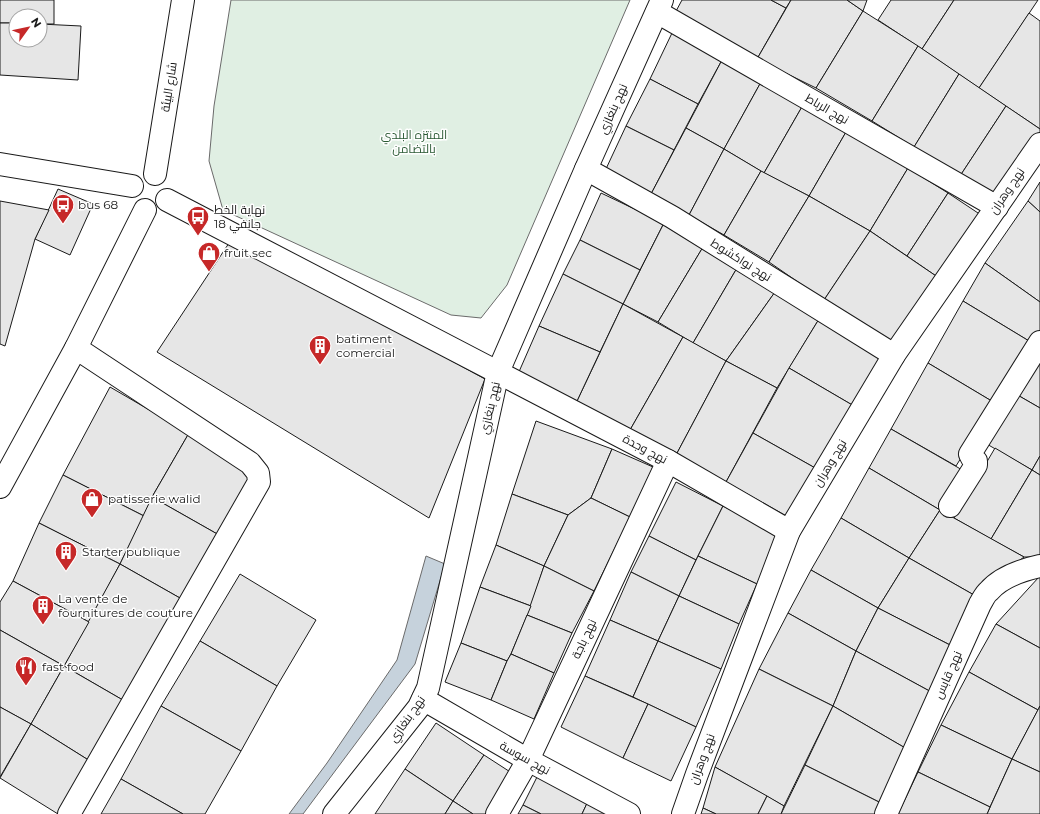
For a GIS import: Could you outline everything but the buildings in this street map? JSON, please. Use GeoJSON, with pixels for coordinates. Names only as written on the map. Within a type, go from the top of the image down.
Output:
{"type":"FeatureCollection","features":[{"type":"Feature","properties":{"kind":"street","name":"شارع البيئة"},"geometry":{"type":"LineString","coordinates":[[155,174],[183,0]]}},
{"type":"Feature","properties":{"kind":"street","name":"نهج بنغازي"},"geometry":{"type":"LineString","coordinates":[[334,814],[419,707],[428,688],[498,372],[659,6]]}},
{"type":"Feature","properties":{"kind":"street","name":"نهج الرباط"},"geometry":{"type":"LineString","coordinates":[[659,6],[997,207]]}},
{"type":"Feature","properties":{"kind":"street","name":"نهج وهران"},"geometry":{"type":"LineString","coordinates":[[683,814],[696,774],[789,531],[894,355],[1040,144]]}},
{"type":"Feature","properties":{"kind":"street"},"geometry":{"type":"LineString","coordinates":[[0,164],[132,186]]}},
{"type":"Feature","properties":{"kind":"street","name":"نهج نواكشوط"},"geometry":{"type":"LineString","coordinates":[[586,169],[672,217],[894,355]]}},
{"type":"Feature","properties":{"kind":"street"},"geometry":{"type":"LineString","coordinates":[[144,174],[155,174],[160,176],[167,184],[169,194],[167,200],[158,209],[152,211],[145,210],[136,205],[132,196],[132,186],[134,181],[144,174]]}},
{"type":"Feature","properties":{"kind":"street","name":"نهج وجدة"},"geometry":{"type":"LineString","coordinates":[[167,200],[668,461],[789,531]]}},
{"type":"Feature","properties":{"kind":"street"},"geometry":{"type":"LineString","coordinates":[[3,474],[76,348],[145,210]]}},
{"type":"Feature","properties":{"kind":"street"},"geometry":{"type":"LineString","coordinates":[[950,506],[976,465],[976,461],[970,456],[970,454],[1040,342]]}},
{"type":"Feature","properties":{"kind":"street"},"geometry":{"type":"LineString","coordinates":[[69,814],[259,482],[258,473],[250,463],[76,348]]}},
{"type":"Feature","properties":{"kind":"street","name":"نهج باجة"},"geometry":{"type":"LineString","coordinates":[[497,814],[528,760],[668,461]]}},
{"type":"Feature","properties":{"kind":"street","name":"نهج قابس"},"geometry":{"type":"LineString","coordinates":[[886,814],[980,604],[989,590],[1003,579],[1040,566]]}},
{"type":"Feature","properties":{"kind":"street","name":"نهج سوسة"},"geometry":{"type":"LineString","coordinates":[[422,699],[528,760],[629,814]]}},
{"type":"Feature","properties":{"kind":"green space","name":"المنتزه البلدي بالتضامن"},"geometry":{"type":"Polygon","coordinates":[[[231,0],[630,0],[507,285],[481,318],[451,315],[223,210],[209,161],[214,106],[231,0]]]}},
{"type":"Feature","properties":{"kind":"shaded area"},"geometry":{"type":"Polygon","coordinates":[[[426,556],[445,564],[415,664],[303,814],[289,814],[327,763],[397,660],[426,556]]]}},
{"type":"Feature","properties":{"kind":"place","name":"bus 68"},"geometry":{"type":"Point","coordinates":[63,224]}},
{"type":"Feature","properties":{"kind":"place","name":"نهاية الخط 18 جانفي"},"geometry":{"type":"Point","coordinates":[198,236]}},
{"type":"Feature","properties":{"kind":"place","name":"fruit sec"},"geometry":{"type":"Point","coordinates":[209,272]}},
{"type":"Feature","properties":{"kind":"place","name":"batiment comercial"},"geometry":{"type":"Point","coordinates":[320,366]}},
{"type":"Feature","properties":{"kind":"place","name":"patisserie walid"},"geometry":{"type":"Point","coordinates":[92,518]}},
{"type":"Feature","properties":{"kind":"place","name":"Starter publique"},"geometry":{"type":"Point","coordinates":[66,572]}},
{"type":"Feature","properties":{"kind":"place","name":"La vente de fournitures de couture"},"geometry":{"type":"Point","coordinates":[43,626]}},
{"type":"Feature","properties":{"kind":"place","name":"fast food"},"geometry":{"type":"Point","coordinates":[26,686]}}]}
